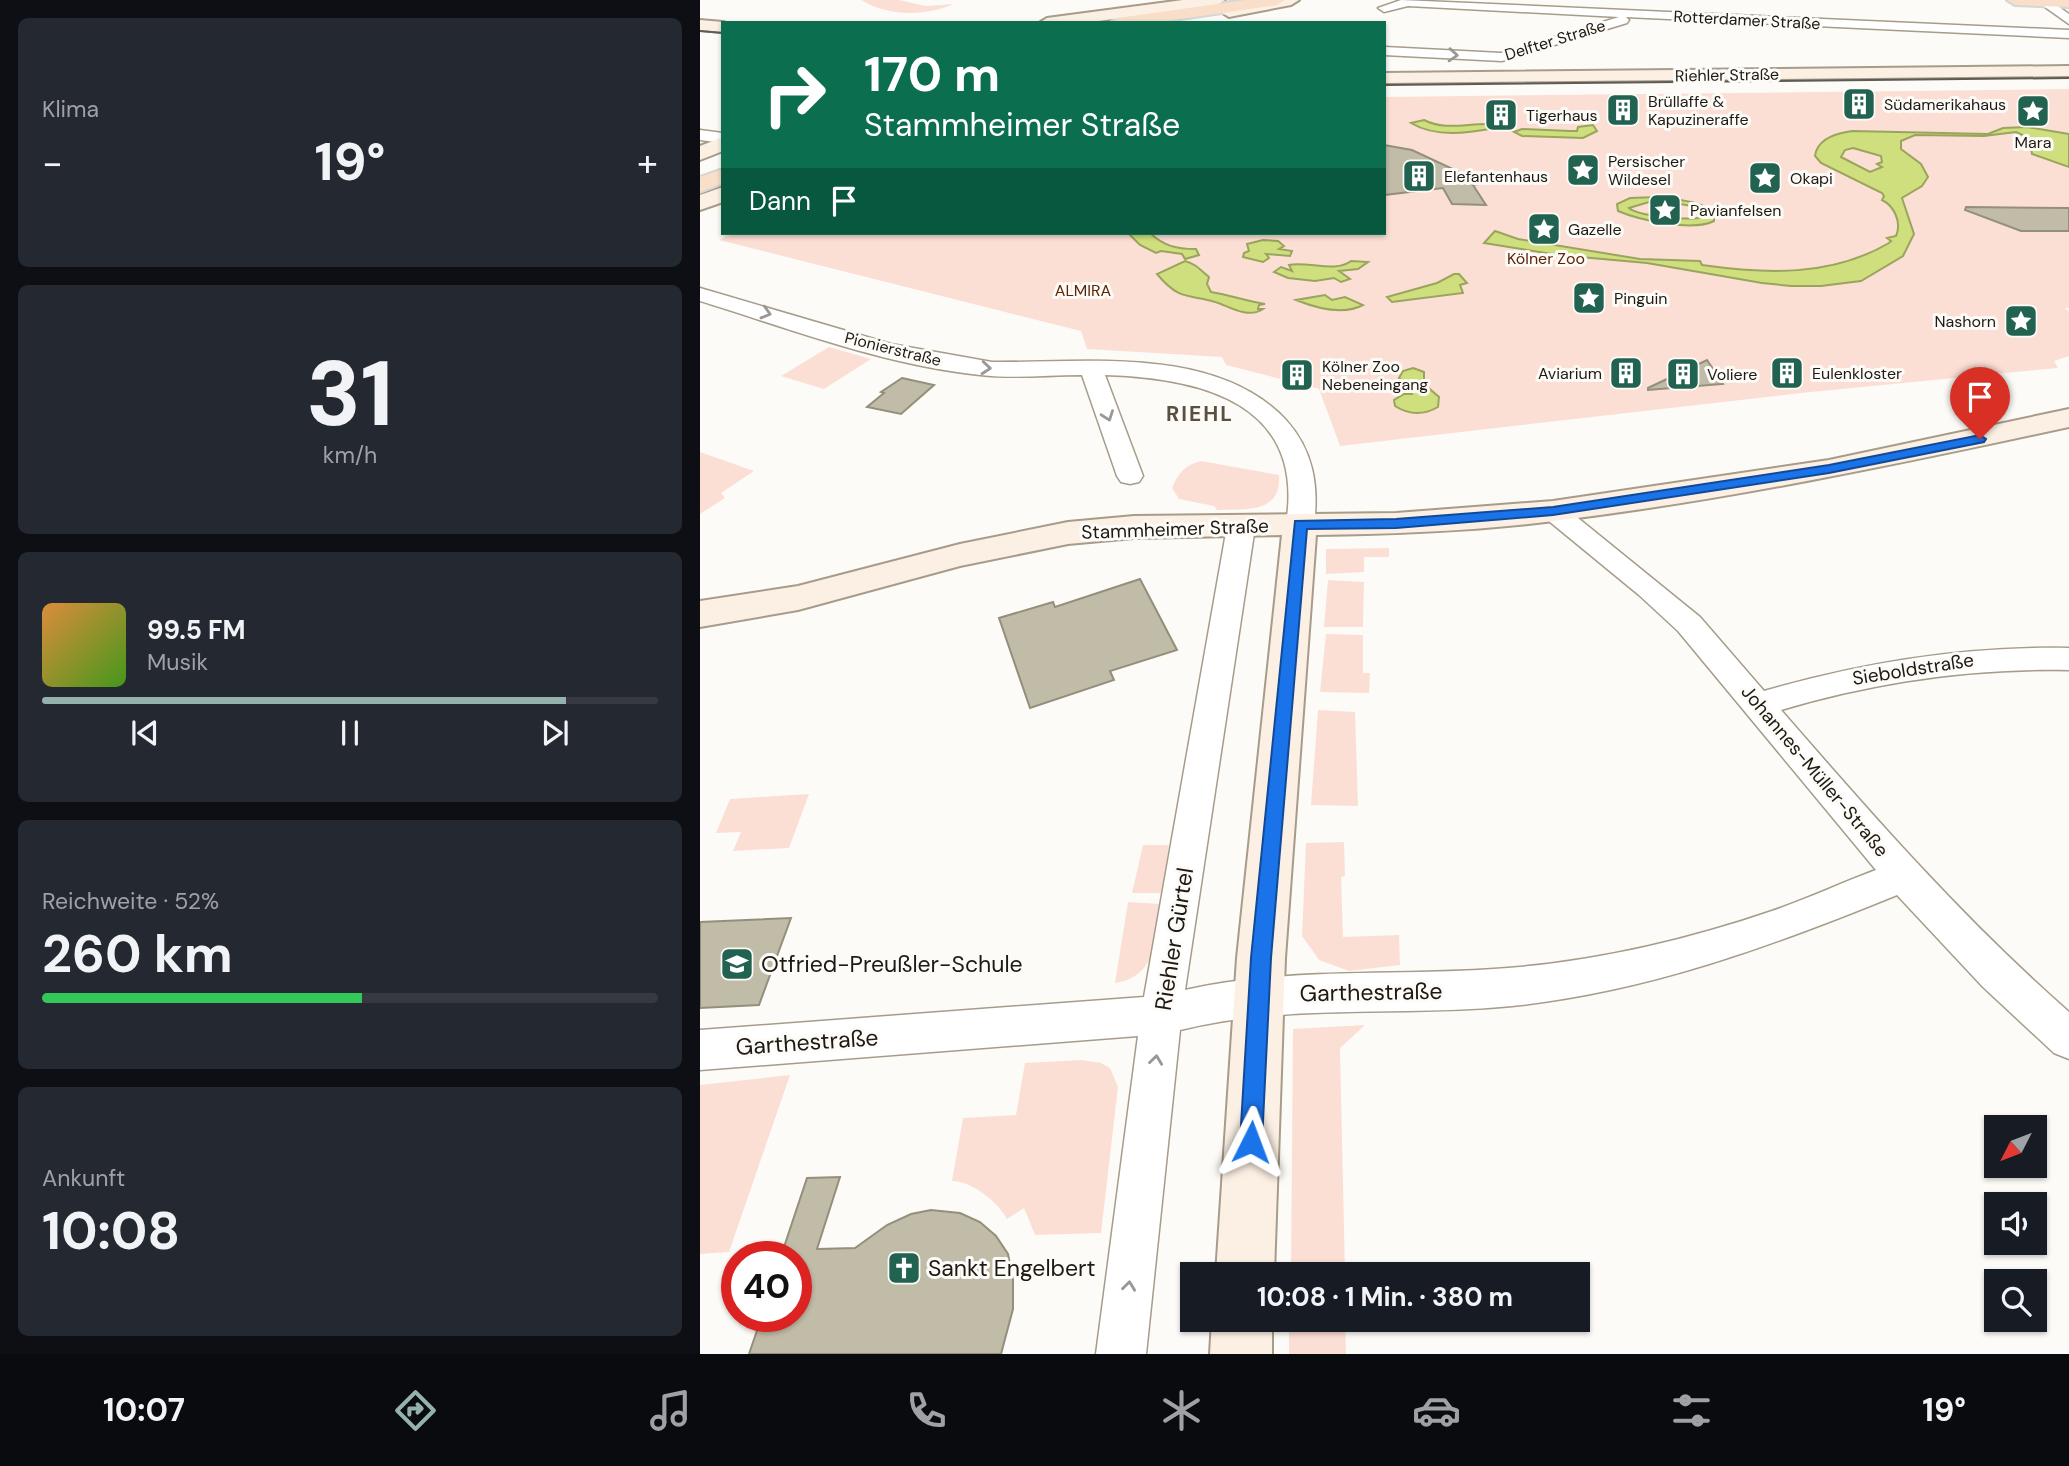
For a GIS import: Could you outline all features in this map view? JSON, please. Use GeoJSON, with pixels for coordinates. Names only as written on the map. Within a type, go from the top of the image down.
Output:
{"type":"FeatureCollection","features":[{"type":"Feature","properties":{"kind":"main road"},"geometry":{"type":"LineString","coordinates":[[1061,21],[1217,0]]}},
{"type":"Feature","properties":{"kind":"main road"},"geometry":{"type":"LineString","coordinates":[[1099,21],[1238,0]]}},
{"type":"Feature","properties":{"kind":"main road"},"geometry":{"type":"LineString","coordinates":[[1132,21],[1277,0]]}},
{"type":"Feature","properties":{"kind":"main road"},"geometry":{"type":"LineString","coordinates":[[1165,21],[1291,0]]}},
{"type":"Feature","properties":{"kind":"main road"},"geometry":{"type":"LineString","coordinates":[[2015,0],[2069,2]]}},
{"type":"Feature","properties":{"kind":"main road"},"geometry":{"type":"LineString","coordinates":[[700,24],[721,27]]}},
{"type":"Feature","properties":{"kind":"main road"},"geometry":{"type":"LineString","coordinates":[[700,36],[721,38]]}},
{"type":"Feature","properties":{"kind":"main road","name":"Riehler Straße"},"geometry":{"type":"LineString","coordinates":[[1386,78],[2069,71]]}},
{"type":"Feature","properties":{"kind":"main road","name":"Riehler Straße"},"geometry":{"type":"LineString","coordinates":[[1386,90],[2069,83]]}},
{"type":"Feature","properties":{"kind":"main road"},"geometry":{"type":"LineString","coordinates":[[700,154],[721,141]]}},
{"type":"Feature","properties":{"kind":"main road"},"geometry":{"type":"LineString","coordinates":[[700,185],[721,176]]}},
{"type":"Feature","properties":{"kind":"main road"},"geometry":{"type":"LineString","coordinates":[[700,197],[721,187]]}},
{"type":"Feature","properties":{"kind":"main road"},"geometry":{"type":"LineString","coordinates":[[700,203],[721,195]]}},
{"type":"Feature","properties":{"kind":"main road","name":"Stammheimer Straße"},"geometry":{"type":"LineString","coordinates":[[700,614],[798,598],[960,555],[1068,533],[1135,527],[1396,523],[1553,511],[1829,469],[2069,418]]}},
{"type":"Feature","properties":{"kind":"main road"},"geometry":{"type":"LineString","coordinates":[[1246,1262],[1258,995],[1300,524]]}},
{"type":"Feature","properties":{"kind":"main road"},"geometry":{"type":"LineString","coordinates":[[1241,1354],[1242,1332]]}},
{"type":"Feature","properties":{"kind":"street"},"geometry":{"type":"LineString","coordinates":[[2042,1],[2069,20]]}},
{"type":"Feature","properties":{"kind":"street","name":"Rotterdamer Straße"},"geometry":{"type":"LineString","coordinates":[[1383,10],[1389,4],[1408,2],[2069,34]]}},
{"type":"Feature","properties":{"kind":"street","name":"Delfter Straße"},"geometry":{"type":"LineString","coordinates":[[1386,51],[1502,57],[1640,14]]}},
{"type":"Feature","properties":{"kind":"street"},"geometry":{"type":"LineString","coordinates":[[700,135],[721,140]]}},
{"type":"Feature","properties":{"kind":"street","name":"Pionierstraße"},"geometry":{"type":"LineString","coordinates":[[700,294],[934,361],[990,369],[1091,368]]}},
{"type":"Feature","properties":{"kind":"street"},"geometry":{"type":"LineString","coordinates":[[1128,470],[1091,368],[1150,372],[1212,383],[1247,397],[1261,407],[1279,425],[1295,450],[1304,484],[1300,524]]}},
{"type":"Feature","properties":{"kind":"street","name":"Johannes-Müller-Straße"},"geometry":{"type":"LineString","coordinates":[[1553,511],[1640,580],[1689,624],[1760,704],[1903,876],[1997,974],[2069,1039]]}},
{"type":"Feature","properties":{"kind":"street","name":"Riehler Gürtel"},"geometry":{"type":"LineString","coordinates":[[1121,1354],[1161,1015],[1241,527]]}},
{"type":"Feature","properties":{"kind":"street","name":"Sieboldstraße"},"geometry":{"type":"LineString","coordinates":[[1760,704],[1847,679],[1960,661],[2022,657],[2069,659]]}},
{"type":"Feature","properties":{"kind":"street","name":"Garthestraße"},"geometry":{"type":"LineString","coordinates":[[700,1049],[1161,1015],[1202,1003],[1258,995],[1510,987],[1581,978],[1754,934],[1903,876]]}},
{"type":"Feature","properties":{"kind":"green space"},"geometry":{"type":"Polygon","coordinates":[[[861,0],[899,0],[926,6],[954,4],[932,11],[908,13],[872,6],[861,0]]]}},
{"type":"Feature","properties":{"kind":"green space","name":"Kölner Zoo"},"geometry":{"type":"Polygon","coordinates":[[[2069,89],[2069,308],[2065,308],[2069,312],[2069,356],[2054,361],[2058,368],[1801,393],[1340,446],[1319,389],[1226,365],[1222,357],[1087,349],[1081,331],[719,240],[730,235],[1386,235],[1386,97],[2069,89]]]}},
{"type":"Feature","properties":{"kind":"green space"},"geometry":{"type":"Polygon","coordinates":[[[829,347],[871,359],[824,389],[781,376],[829,347]]]}},
{"type":"Feature","properties":{"kind":"green space"},"geometry":{"type":"Polygon","coordinates":[[[700,452],[754,471],[721,493],[725,498],[700,514],[700,452]]]}},
{"type":"Feature","properties":{"kind":"green space"},"geometry":{"type":"Polygon","coordinates":[[[1201,461],[1279,475],[1275,497],[1260,507],[1217,510],[1214,506],[1179,499],[1172,488],[1177,478],[1186,467],[1201,461]]]}},
{"type":"Feature","properties":{"kind":"green space"},"geometry":{"type":"Polygon","coordinates":[[[1389,548],[1389,557],[1364,557],[1364,572],[1326,574],[1326,549],[1389,548]]]}},
{"type":"Feature","properties":{"kind":"green space"},"geometry":{"type":"Polygon","coordinates":[[[1328,580],[1364,582],[1363,627],[1324,627],[1328,580]]]}},
{"type":"Feature","properties":{"kind":"green space"},"geometry":{"type":"Polygon","coordinates":[[[1326,634],[1363,635],[1363,673],[1370,673],[1369,693],[1320,692],[1326,634]]]}},
{"type":"Feature","properties":{"kind":"green space"},"geometry":{"type":"Polygon","coordinates":[[[1318,710],[1355,712],[1358,806],[1311,805],[1318,710]]]}},
{"type":"Feature","properties":{"kind":"green space"},"geometry":{"type":"Polygon","coordinates":[[[809,794],[789,848],[733,851],[741,832],[716,833],[730,799],[809,794]]]}},
{"type":"Feature","properties":{"kind":"green space"},"geometry":{"type":"Polygon","coordinates":[[[1344,842],[1345,876],[1341,877],[1343,937],[1399,935],[1400,965],[1349,971],[1319,960],[1302,936],[1306,843],[1344,842]]]}},
{"type":"Feature","properties":{"kind":"green space"},"geometry":{"type":"Polygon","coordinates":[[[1143,845],[1169,845],[1162,893],[1132,893],[1143,845]]]}},
{"type":"Feature","properties":{"kind":"green space"},"geometry":{"type":"Polygon","coordinates":[[[1128,902],[1160,904],[1156,942],[1147,964],[1139,973],[1115,983],[1128,902]]]}},
{"type":"Feature","properties":{"kind":"green space"},"geometry":{"type":"Polygon","coordinates":[[[1365,1025],[1340,1048],[1345,1262],[1291,1262],[1293,1029],[1365,1025]]]}},
{"type":"Feature","properties":{"kind":"green space"},"geometry":{"type":"Polygon","coordinates":[[[1082,1060],[1101,1063],[1110,1068],[1118,1087],[1101,1233],[1035,1235],[1024,1208],[1007,1219],[984,1194],[968,1185],[952,1181],[963,1118],[1016,1115],[1025,1063],[1082,1060]]]}},
{"type":"Feature","properties":{"kind":"green space"},"geometry":{"type":"Polygon","coordinates":[[[790,1075],[733,1241],[721,1241],[721,1253],[700,1254],[700,1085],[790,1075]]]}},
{"type":"Feature","properties":{"kind":"green space"},"geometry":{"type":"Polygon","coordinates":[[[1289,1332],[1345,1332],[1346,1354],[1289,1354],[1289,1332]]]}},
{"type":"Feature","properties":{"kind":"shaded area"},"geometry":{"type":"Polygon","coordinates":[[[1424,120],[1448,126],[1490,124],[1495,128],[1463,133],[1441,132],[1411,123],[1424,120]]]}},
{"type":"Feature","properties":{"kind":"shaded area"},"geometry":{"type":"Polygon","coordinates":[[[1593,125],[1597,131],[1583,138],[1522,136],[1514,132],[1522,129],[1577,131],[1578,127],[1593,125]]]}},
{"type":"Feature","properties":{"kind":"shaded area"},"geometry":{"type":"Polygon","coordinates":[[[2027,127],[2069,134],[2069,167],[2032,154],[2029,138],[2016,132],[1984,136],[1915,135],[1901,141],[1901,149],[1921,164],[1928,177],[1922,186],[1902,198],[1914,234],[1903,256],[1861,281],[1821,286],[1791,286],[1647,263],[1558,255],[1484,243],[1495,231],[1518,239],[1640,259],[1700,261],[1702,265],[1750,270],[1798,270],[1844,262],[1889,243],[1891,241],[1887,238],[1896,236],[1898,225],[1893,210],[1882,200],[1882,193],[1821,163],[1815,156],[1824,141],[1852,131],[1988,134],[2003,128],[2027,127]],[[1853,148],[1845,150],[1841,157],[1870,172],[1882,167],[1877,164],[1882,162],[1881,156],[1853,148]]]}},
{"type":"Feature","properties":{"kind":"shaded area"},"geometry":{"type":"Polygon","coordinates":[[[1658,197],[1694,203],[1714,212],[1714,221],[1680,225],[1652,221],[1618,211],[1617,204],[1630,198],[1658,197]],[[1649,202],[1629,208],[1664,217],[1702,217],[1702,213],[1692,206],[1649,202]]]}},
{"type":"Feature","properties":{"kind":"shaded area"},"geometry":{"type":"Polygon","coordinates":[[[1130,235],[1152,235],[1171,246],[1196,249],[1199,255],[1185,259],[1182,254],[1161,251],[1156,253],[1140,245],[1130,235]]]}},
{"type":"Feature","properties":{"kind":"shaded area"},"geometry":{"type":"Polygon","coordinates":[[[1263,240],[1278,241],[1284,246],[1279,249],[1292,251],[1290,256],[1266,254],[1269,258],[1263,262],[1243,257],[1244,253],[1249,251],[1247,244],[1263,240]]]}},
{"type":"Feature","properties":{"kind":"shaded area"},"geometry":{"type":"Polygon","coordinates":[[[1185,261],[1209,277],[1207,284],[1211,292],[1265,304],[1259,305],[1258,309],[1263,309],[1253,313],[1242,312],[1181,294],[1157,274],[1185,261]]]}},
{"type":"Feature","properties":{"kind":"shaded area"},"geometry":{"type":"Polygon","coordinates":[[[1351,261],[1368,262],[1358,269],[1339,271],[1350,279],[1341,282],[1334,278],[1315,281],[1288,278],[1274,272],[1281,267],[1292,271],[1289,265],[1296,264],[1338,266],[1351,261]]]}},
{"type":"Feature","properties":{"kind":"shaded area"},"geometry":{"type":"Polygon","coordinates":[[[1459,274],[1467,283],[1460,285],[1463,293],[1392,302],[1387,297],[1437,283],[1459,274]]]}},
{"type":"Feature","properties":{"kind":"shaded area"},"geometry":{"type":"Polygon","coordinates":[[[1325,295],[1332,300],[1345,297],[1363,305],[1338,310],[1296,300],[1325,295]]]}},
{"type":"Feature","properties":{"kind":"shaded area"},"geometry":{"type":"Polygon","coordinates":[[[1413,368],[1424,372],[1424,384],[1439,397],[1438,407],[1417,413],[1395,406],[1394,400],[1404,394],[1412,394],[1399,378],[1403,371],[1413,368]]]}},
{"type":"Feature","properties":{"kind":"building","name":"Elefantenhaus"},"geometry":{"type":"Polygon","coordinates":[[[1386,145],[1412,150],[1483,183],[1473,185],[1486,205],[1452,204],[1443,188],[1386,195],[1386,145]]]}},
{"type":"Feature","properties":{"kind":"building"},"geometry":{"type":"Polygon","coordinates":[[[1966,207],[2069,208],[2069,231],[2021,231],[1965,210],[1966,207]]]}},
{"type":"Feature","properties":{"kind":"building"},"geometry":{"type":"Polygon","coordinates":[[[1707,360],[1723,384],[1648,390],[1648,388],[1707,360]]]}},
{"type":"Feature","properties":{"kind":"building"},"geometry":{"type":"Polygon","coordinates":[[[902,378],[934,385],[901,414],[867,407],[884,393],[881,392],[902,378]]]}},
{"type":"Feature","properties":{"kind":"building"},"geometry":{"type":"Polygon","coordinates":[[[1140,579],[1177,650],[1110,671],[1114,680],[1030,708],[999,618],[1053,602],[1055,607],[1140,579]]]}},
{"type":"Feature","properties":{"kind":"building","name":"Otfried-Preußler-Schule"},"geometry":{"type":"Polygon","coordinates":[[[791,918],[759,1005],[700,1008],[700,922],[791,918]]]}},
{"type":"Feature","properties":{"kind":"building","name":"Sankt Engelbert"},"geometry":{"type":"Polygon","coordinates":[[[840,1177],[817,1249],[855,1248],[887,1225],[911,1214],[931,1210],[960,1213],[980,1222],[996,1236],[1008,1254],[1013,1280],[1013,1309],[1001,1354],[749,1354],[757,1332],[812,1332],[812,1241],[786,1241],[807,1178],[840,1177]]]}},
{"type":"Feature","properties":{"kind":"tram line"},"geometry":{"type":"LineString","coordinates":[[700,31],[721,33]]}},
{"type":"Feature","properties":{"kind":"tram line"},"geometry":{"type":"LineString","coordinates":[[1386,85],[2069,78]]}},
{"type":"Feature","properties":{"kind":"place","name":"Südamerikahaus"},"geometry":{"type":"Point","coordinates":[1859,104]}},
{"type":"Feature","properties":{"kind":"place","name":"Brüllaffe & Kapuzineraffe"},"geometry":{"type":"Point","coordinates":[1623,110]}},
{"type":"Feature","properties":{"kind":"place","name":"Mara"},"geometry":{"type":"Point","coordinates":[2033,111]}},
{"type":"Feature","properties":{"kind":"place","name":"Tigerhaus"},"geometry":{"type":"Point","coordinates":[1501,115]}},
{"type":"Feature","properties":{"kind":"place","name":"Persischer Wildesel"},"geometry":{"type":"Point","coordinates":[1583,170]}},
{"type":"Feature","properties":{"kind":"place","name":"Elefantenhaus"},"geometry":{"type":"Point","coordinates":[1419,176]}},
{"type":"Feature","properties":{"kind":"place","name":"Okapi"},"geometry":{"type":"Point","coordinates":[1765,178]}},
{"type":"Feature","properties":{"kind":"place","name":"Pavianfelsen"},"geometry":{"type":"Point","coordinates":[1665,210]}},
{"type":"Feature","properties":{"kind":"place","name":"Gazelle"},"geometry":{"type":"Point","coordinates":[1544,229]}},
{"type":"Feature","properties":{"kind":"place","name":"Pinguin"},"geometry":{"type":"Point","coordinates":[1589,298]}},
{"type":"Feature","properties":{"kind":"place","name":"Nashorn"},"geometry":{"type":"Point","coordinates":[2021,321]}},
{"type":"Feature","properties":{"kind":"place","name":"Aviarium"},"geometry":{"type":"Point","coordinates":[1626,373]}},
{"type":"Feature","properties":{"kind":"place","name":"Eulenkloster"},"geometry":{"type":"Point","coordinates":[1787,373]}},
{"type":"Feature","properties":{"kind":"place","name":"Voliere"},"geometry":{"type":"Point","coordinates":[1683,374]}},
{"type":"Feature","properties":{"kind":"place","name":"Kölner Zoo Nebeneingang"},"geometry":{"type":"Point","coordinates":[1297,375]}},
{"type":"Feature","properties":{"kind":"place","name":"Otfried-Preußler-Schule"},"geometry":{"type":"Point","coordinates":[737,964]}},
{"type":"Feature","properties":{"kind":"place","name":"Sankt Engelbert"},"geometry":{"type":"Point","coordinates":[904,1268]}},
{"type":"Feature","properties":{"kind":"district","name":"RIEHL"},"geometry":{"type":"Point","coordinates":[1200,414]}},
{"type":"Feature","properties":{"kind":"route"},"geometry":{"type":"LineString","coordinates":[[1251,1142],[1258,995],[1300,524],[1381,524],[1553,511],[1829,469],[1980,439]]}},
{"type":"Feature","properties":{"kind":"park label","name":"ALMIRA"},"geometry":{"type":"Point","coordinates":[1083,290]}}]}
